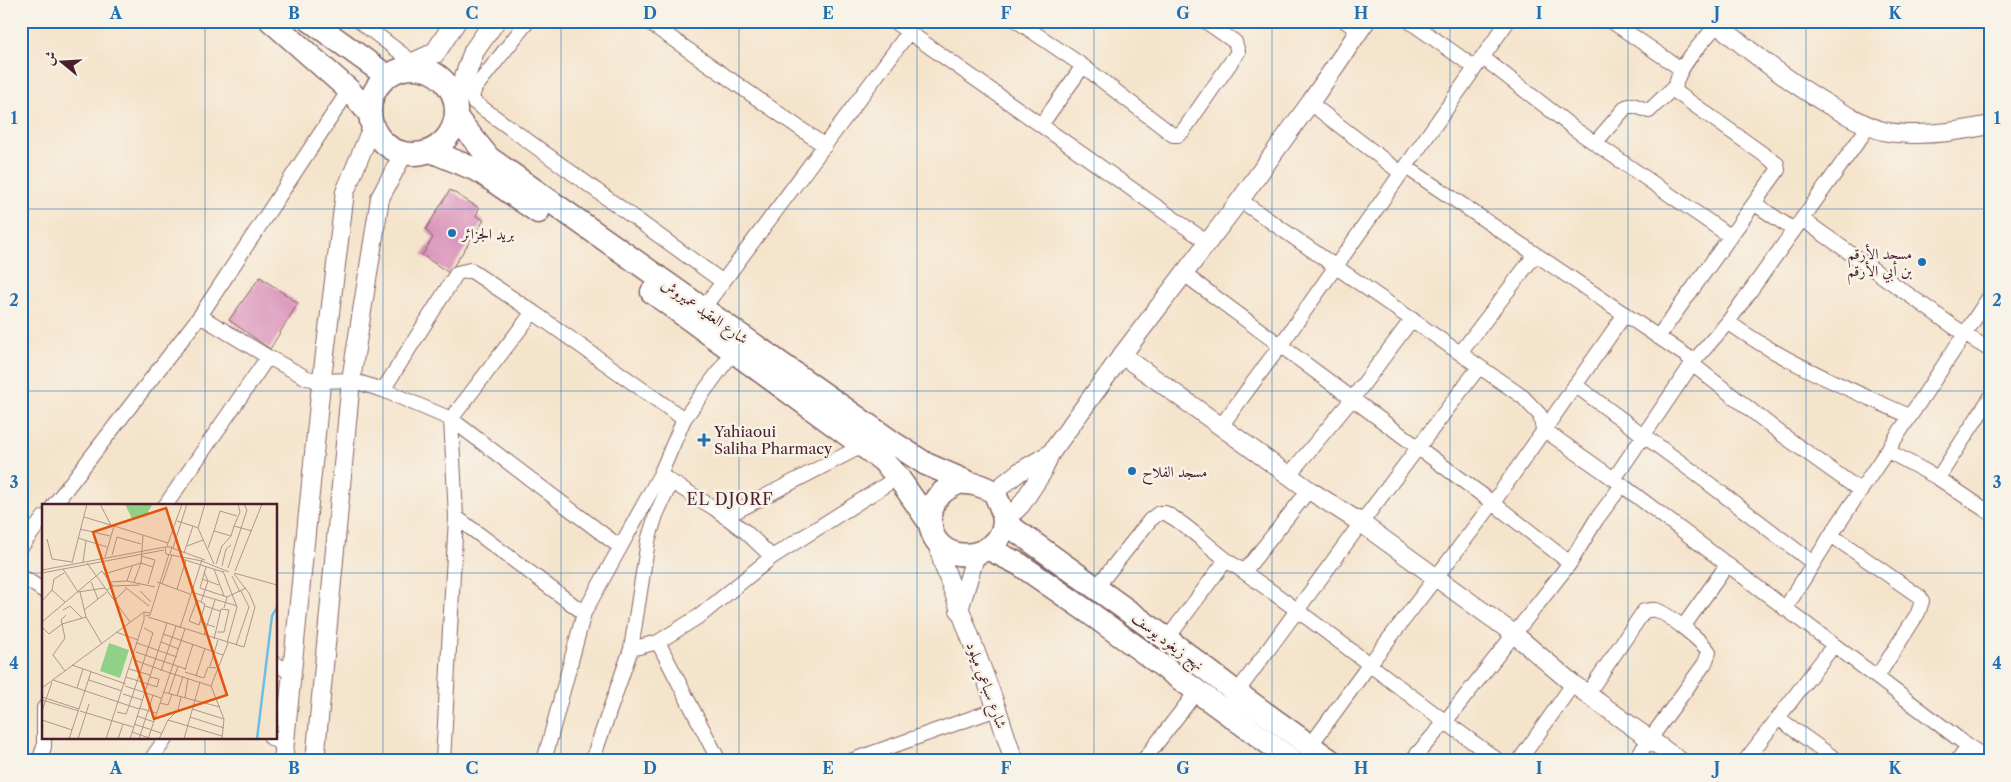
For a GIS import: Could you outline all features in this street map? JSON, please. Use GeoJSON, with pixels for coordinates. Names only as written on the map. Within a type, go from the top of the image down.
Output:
{"type":"FeatureCollection","features":[{"type":"Feature","properties":{"kind":"main road"},"geometry":{"type":"LineString","coordinates":[[271,21],[349,90],[371,120],[379,139],[390,148],[403,154],[431,151],[443,142],[452,130],[456,109],[474,51],[495,21]]}},
{"type":"Feature","properties":{"kind":"main road"},"geometry":{"type":"LineString","coordinates":[[311,21],[400,69],[414,67],[428,70],[441,77],[450,88],[456,109]]}},
{"type":"Feature","properties":{"kind":"main road"},"geometry":{"type":"LineString","coordinates":[[371,120],[371,98],[377,86],[400,69],[435,53],[456,21]]}},
{"type":"Feature","properties":{"kind":"main road","name":"شارع العقيد عميروش"},"geometry":{"type":"LineString","coordinates":[[456,109],[489,158],[697,316],[733,352],[864,445],[882,460],[898,477],[934,535]]}},
{"type":"Feature","properties":{"kind":"main road","name":"شارع العقيد عميروش"},"geometry":{"type":"LineString","coordinates":[[431,151],[480,170],[697,316],[926,464],[970,483]]}},
{"type":"Feature","properties":{"kind":"main road"},"geometry":{"type":"LineString","coordinates":[[959,483],[970,483],[994,492],[1003,519],[999,536],[994,543],[982,551],[956,554],[934,535],[930,514],[940,494],[948,487],[959,483]]}},
{"type":"Feature","properties":{"kind":"main road","name":"نهج زيغود يوسف"},"geometry":{"type":"LineString","coordinates":[[1003,519],[1166,639],[1293,761]]}},
{"type":"Feature","properties":{"kind":"main road","name":"نهج زيغود يوسف"},"geometry":{"type":"LineString","coordinates":[[982,551],[1019,564],[1197,691],[1231,702],[1310,746],[1331,761]]}},
{"type":"Feature","properties":{"kind":"street"},"geometry":{"type":"LineString","coordinates":[[359,21],[400,69]]}},
{"type":"Feature","properties":{"kind":"street"},"geometry":{"type":"LineString","coordinates":[[528,21],[476,88],[472,97],[474,102],[723,282]]}},
{"type":"Feature","properties":{"kind":"street"},"geometry":{"type":"LineString","coordinates":[[648,21],[825,146]]}},
{"type":"Feature","properties":{"kind":"street"},"geometry":{"type":"LineString","coordinates":[[1017,21],[1083,66],[1168,134],[1178,135],[1183,131],[1238,52],[1235,42],[1213,24]]}},
{"type":"Feature","properties":{"kind":"street"},"geometry":{"type":"LineString","coordinates":[[1409,21],[1478,62],[1731,237]]}},
{"type":"Feature","properties":{"kind":"street"},"geometry":{"type":"LineString","coordinates":[[1221,426],[1280,346],[1508,21]]}},
{"type":"Feature","properties":{"kind":"street"},"geometry":{"type":"LineString","coordinates":[[1611,21],[1682,69]]}},
{"type":"Feature","properties":{"kind":"street"},"geometry":{"type":"LineString","coordinates":[[895,22],[1207,242]]}},
{"type":"Feature","properties":{"kind":"street"},"geometry":{"type":"LineString","coordinates":[[1595,143],[1626,107],[1633,105],[1649,111],[1653,109],[1674,87],[1682,69],[1715,23],[1788,81],[1824,103],[1868,126],[1884,131],[1913,134],[1946,132],[1990,125]]}},
{"type":"Feature","properties":{"kind":"street"},"geometry":{"type":"LineString","coordinates":[[1003,519],[1021,505],[1042,473],[1050,454],[1310,103],[1357,25]]}},
{"type":"Feature","properties":{"kind":"street"},"geometry":{"type":"LineString","coordinates":[[697,316],[909,32]]}},
{"type":"Feature","properties":{"kind":"street"},"geometry":{"type":"LineString","coordinates":[[1042,125],[1083,66]]}},
{"type":"Feature","properties":{"kind":"street"},"geometry":{"type":"LineString","coordinates":[[1658,338],[1778,170],[1777,164],[1683,98],[1676,92],[1674,87]]}},
{"type":"Feature","properties":{"kind":"street"},"geometry":{"type":"LineString","coordinates":[[55,504],[200,316],[349,90]]}},
{"type":"Feature","properties":{"kind":"street"},"geometry":{"type":"LineString","coordinates":[[1310,103],[1404,170],[1624,314],[1693,362],[1784,436],[1861,491]]}},
{"type":"Feature","properties":{"kind":"street"},"geometry":{"type":"LineString","coordinates":[[279,748],[284,669],[345,192],[371,120]]}},
{"type":"Feature","properties":{"kind":"street"},"geometry":{"type":"LineString","coordinates":[[1411,761],[1445,722],[1570,563],[1644,435],[1693,362],[1728,322],[1868,126]]}},
{"type":"Feature","properties":{"kind":"street"},"geometry":{"type":"LineString","coordinates":[[315,761],[352,380],[380,198],[403,154]]}},
{"type":"Feature","properties":{"kind":"street"},"geometry":{"type":"LineString","coordinates":[[1240,200],[1461,352],[1479,367],[1524,396],[1540,415],[1543,429],[1618,482],[1968,746],[1987,754]]}},
{"type":"Feature","properties":{"kind":"street"},"geometry":{"type":"LineString","coordinates":[[1755,204],[1798,225],[1990,350]]}},
{"type":"Feature","properties":{"kind":"street"},"geometry":{"type":"LineString","coordinates":[[1461,352],[1535,255]]}},
{"type":"Feature","properties":{"kind":"street"},"geometry":{"type":"LineString","coordinates":[[383,390],[457,273],[470,270],[533,312],[684,419]]}},
{"type":"Feature","properties":{"kind":"street"},"geometry":{"type":"LineString","coordinates":[[1184,274],[1353,398],[1570,563]]}},
{"type":"Feature","properties":{"kind":"street"},"geometry":{"type":"LineString","coordinates":[[1785,609],[1831,535],[1990,296]]}},
{"type":"Feature","properties":{"kind":"street"},"geometry":{"type":"LineString","coordinates":[[444,761],[456,517],[451,420],[533,312]]}},
{"type":"Feature","properties":{"kind":"street"},"geometry":{"type":"LineString","coordinates":[[1310,746],[1368,665],[1493,503],[1624,314]]}},
{"type":"Feature","properties":{"kind":"street"},"geometry":{"type":"LineString","coordinates":[[200,316],[307,378],[322,381],[352,380],[383,390],[451,420],[620,547]]}},
{"type":"Feature","properties":{"kind":"street"},"geometry":{"type":"LineString","coordinates":[[1288,476],[1353,398],[1412,319]]}},
{"type":"Feature","properties":{"kind":"street"},"geometry":{"type":"LineString","coordinates":[[1728,322],[1753,340],[1786,359],[1909,416]]}},
{"type":"Feature","properties":{"kind":"street"},"geometry":{"type":"LineString","coordinates":[[592,761],[631,649],[648,541],[684,419],[733,352]]}},
{"type":"Feature","properties":{"kind":"street"},"geometry":{"type":"LineString","coordinates":[[1122,355],[1288,476],[1361,522],[1514,634],[1580,688],[1680,761]]}},
{"type":"Feature","properties":{"kind":"street"},"geometry":{"type":"LineString","coordinates":[[166,504],[268,357]]}},
{"type":"Feature","properties":{"kind":"street"},"geometry":{"type":"LineString","coordinates":[[1231,702],[1361,522],[1479,367]]}},
{"type":"Feature","properties":{"kind":"street"},"geometry":{"type":"LineString","coordinates":[[1574,384],[1813,563]]}},
{"type":"Feature","properties":{"kind":"street"},"geometry":{"type":"LineString","coordinates":[[1938,478],[1990,398]]}},
{"type":"Feature","properties":{"kind":"street"},"geometry":{"type":"LineString","coordinates":[[725,517],[864,445]]}},
{"type":"Feature","properties":{"kind":"street"},"geometry":{"type":"LineString","coordinates":[[1888,451],[1938,478],[1990,513]]}},
{"type":"Feature","properties":{"kind":"street"},"geometry":{"type":"LineString","coordinates":[[994,492],[1024,469],[1050,454]]}},
{"type":"Feature","properties":{"kind":"street"},"geometry":{"type":"LineString","coordinates":[[631,649],[658,642],[702,615],[772,557],[898,477]]}},
{"type":"Feature","properties":{"kind":"street"},"geometry":{"type":"LineString","coordinates":[[666,478],[746,532],[772,557]]}},
{"type":"Feature","properties":{"kind":"street"},"geometry":{"type":"LineString","coordinates":[[544,761],[584,613],[620,547],[666,478]]}},
{"type":"Feature","properties":{"kind":"street"},"geometry":{"type":"LineString","coordinates":[[1244,572],[1309,490]]}},
{"type":"Feature","properties":{"kind":"street"},"geometry":{"type":"LineString","coordinates":[[1096,588],[1150,520],[1161,512],[1171,516],[1226,560],[1298,610],[1368,665],[1499,761]]}},
{"type":"Feature","properties":{"kind":"street"},"geometry":{"type":"LineString","coordinates":[[456,517],[584,613]]}},
{"type":"Feature","properties":{"kind":"street"},"geometry":{"type":"LineString","coordinates":[[21,547],[42,521]]}},
{"type":"Feature","properties":{"kind":"street","name":"شارع سباعي ميلود"},"geometry":{"type":"LineString","coordinates":[[934,535],[1014,761]]}},
{"type":"Feature","properties":{"kind":"street"},"geometry":{"type":"LineString","coordinates":[[1831,535],[1920,597],[1922,601],[1918,613],[1877,677]]}},
{"type":"Feature","properties":{"kind":"street"},"geometry":{"type":"LineString","coordinates":[[959,610],[982,551]]}},
{"type":"Feature","properties":{"kind":"street"},"geometry":{"type":"LineString","coordinates":[[1166,639],[1226,560]]}},
{"type":"Feature","properties":{"kind":"street"},"geometry":{"type":"LineString","coordinates":[[1683,627],[1727,565]]}},
{"type":"Feature","properties":{"kind":"street"},"geometry":{"type":"LineString","coordinates":[[21,576],[42,590]]}},
{"type":"Feature","properties":{"kind":"street"},"geometry":{"type":"LineString","coordinates":[[1519,761],[1644,611],[1656,610],[1683,627],[1706,647],[1709,652],[1708,657],[1634,761]]}},
{"type":"Feature","properties":{"kind":"street"},"geometry":{"type":"LineString","coordinates":[[658,642],[719,761]]}},
{"type":"Feature","properties":{"kind":"street"},"geometry":{"type":"LineString","coordinates":[[1745,761],[1834,645]]}},
{"type":"Feature","properties":{"kind":"street"},"geometry":{"type":"LineString","coordinates":[[1143,761],[1197,691]]}},
{"type":"Feature","properties":{"kind":"street"},"geometry":{"type":"LineString","coordinates":[[850,761],[997,709]]}},
{"type":"Feature","properties":{"kind":"street"},"geometry":{"type":"LineString","coordinates":[[1778,718],[1838,761]]}},
{"type":"Feature","properties":{"kind":"street"},"geometry":{"type":"LineString","coordinates":[[39,761],[44,747],[44,740]]}},
{"type":"Feature","properties":{"kind":"street"},"geometry":{"type":"LineString","coordinates":[[150,761],[165,740]]}},
{"type":"Feature","properties":{"kind":"street"},"geometry":{"type":"LineString","coordinates":[[1957,761],[1968,746]]}},
{"type":"Feature","properties":{"kind":"building","name":"بريد الجزائر"},"geometry":{"type":"Polygon","coordinates":[[[450,190],[479,208],[476,216],[484,220],[449,273],[422,255],[433,238],[426,229],[450,190]]]}},
{"type":"Feature","properties":{"kind":"building"},"geometry":{"type":"Polygon","coordinates":[[[260,277],[298,303],[270,349],[229,320],[260,277]]]}},
{"type":"Feature","properties":{"kind":"place","name":"بريد الجزائر"},"geometry":{"type":"Point","coordinates":[452,233]}},
{"type":"Feature","properties":{"kind":"place","name":"مسجد الأرقم بن أبي الأرقم"},"geometry":{"type":"Point","coordinates":[1922,262]}},
{"type":"Feature","properties":{"kind":"place","name":"Yahiaoui Saliha Pharmacy"},"geometry":{"type":"Point","coordinates":[704,440]}},
{"type":"Feature","properties":{"kind":"place","name":"مسجد الفلاح"},"geometry":{"type":"Point","coordinates":[1132,471]}},
{"type":"Feature","properties":{"kind":"district","name":"EL DJORF"},"geometry":{"type":"Point","coordinates":[730,499]}}]}
